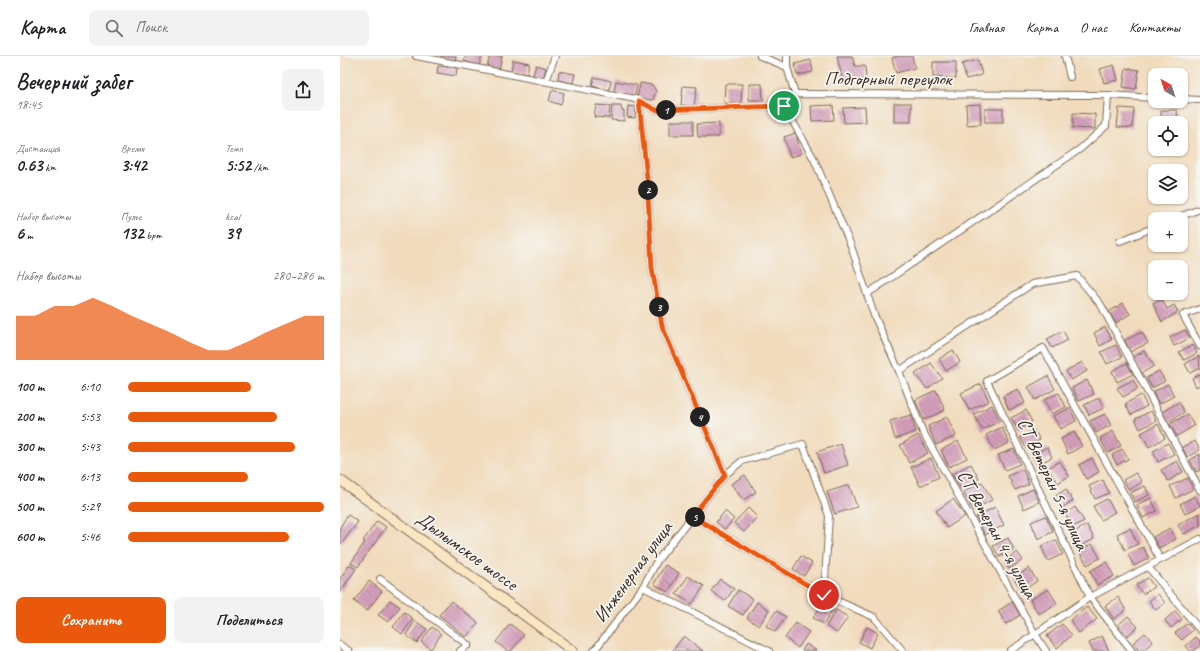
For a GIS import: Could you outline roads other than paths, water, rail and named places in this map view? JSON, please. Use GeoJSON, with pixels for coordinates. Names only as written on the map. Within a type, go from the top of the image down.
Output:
{"type":"FeatureCollection","features":[{"type":"Feature","properties":{"kind":"main road","name":"Дылымское шоссе"},"geometry":{"type":"LineString","coordinates":[[340,480],[573,651]]}},
{"type":"Feature","properties":{"kind":"street"},"geometry":{"type":"LineString","coordinates":[[416,56],[635,99],[656,110],[784,106],[795,94],[787,67],[787,56]]}},
{"type":"Feature","properties":{"kind":"street"},"geometry":{"type":"LineString","coordinates":[[546,81],[555,56]]}},
{"type":"Feature","properties":{"kind":"street"},"geometry":{"type":"LineString","coordinates":[[760,56],[787,67]]}},
{"type":"Feature","properties":{"kind":"street"},"geometry":{"type":"LineString","coordinates":[[1065,56],[1070,77]]}},
{"type":"Feature","properties":{"kind":"street","name":"Подгорный переулок"},"geometry":{"type":"LineString","coordinates":[[795,94],[1108,95],[1148,98]]}},
{"type":"Feature","properties":{"kind":"street"},"geometry":{"type":"LineString","coordinates":[[867,294],[1080,149],[1106,126],[1108,95]]}},
{"type":"Feature","properties":{"kind":"street"},"geometry":{"type":"LineString","coordinates":[[1188,99],[1200,100]]}},
{"type":"Feature","properties":{"kind":"street"},"geometry":{"type":"LineString","coordinates":[[639,101],[647,179],[652,268],[662,326],[725,475]]}},
{"type":"Feature","properties":{"kind":"street","name":"СТ Ветеран 4-я улица"},"geometry":{"type":"LineString","coordinates":[[784,106],[817,167],[852,246],[874,315],[899,371],[922,430],[1035,634],[1046,651]]}},
{"type":"Feature","properties":{"kind":"street"},"geometry":{"type":"LineString","coordinates":[[1188,213],[1200,208]]}},
{"type":"Feature","properties":{"kind":"street"},"geometry":{"type":"LineString","coordinates":[[1120,241],[1148,230]]}},
{"type":"Feature","properties":{"kind":"street"},"geometry":{"type":"LineString","coordinates":[[899,371],[1032,284],[1077,276],[1101,305],[1200,490]]}},
{"type":"Feature","properties":{"kind":"street"},"geometry":{"type":"LineString","coordinates":[[1200,309],[1183,315],[1200,346]]}},
{"type":"Feature","properties":{"kind":"street","name":"СТ Ветеран 5-я улица"},"geometry":{"type":"LineString","coordinates":[[1132,651],[1090,597],[987,381],[1043,348],[1160,559]]}},
{"type":"Feature","properties":{"kind":"street","name":"Инженерная улица"},"geometry":{"type":"LineString","coordinates":[[594,651],[643,587],[657,561],[725,475],[742,461],[804,444],[829,516],[824,595]]}},
{"type":"Feature","properties":{"kind":"street"},"geometry":{"type":"LineString","coordinates":[[692,516],[824,595],[874,617],[903,651]]}},
{"type":"Feature","properties":{"kind":"street"},"geometry":{"type":"LineString","coordinates":[[1010,651],[1090,597],[1200,539]]}},
{"type":"Feature","properties":{"kind":"street"},"geometry":{"type":"LineString","coordinates":[[1148,567],[1200,630]]}},
{"type":"Feature","properties":{"kind":"street"},"geometry":{"type":"LineString","coordinates":[[380,579],[468,645],[460,651]]}},
{"type":"Feature","properties":{"kind":"street"},"geometry":{"type":"LineString","coordinates":[[643,587],[769,651]]}},
{"type":"Feature","properties":{"kind":"street"},"geometry":{"type":"LineString","coordinates":[[340,645],[349,651]]}}]}
